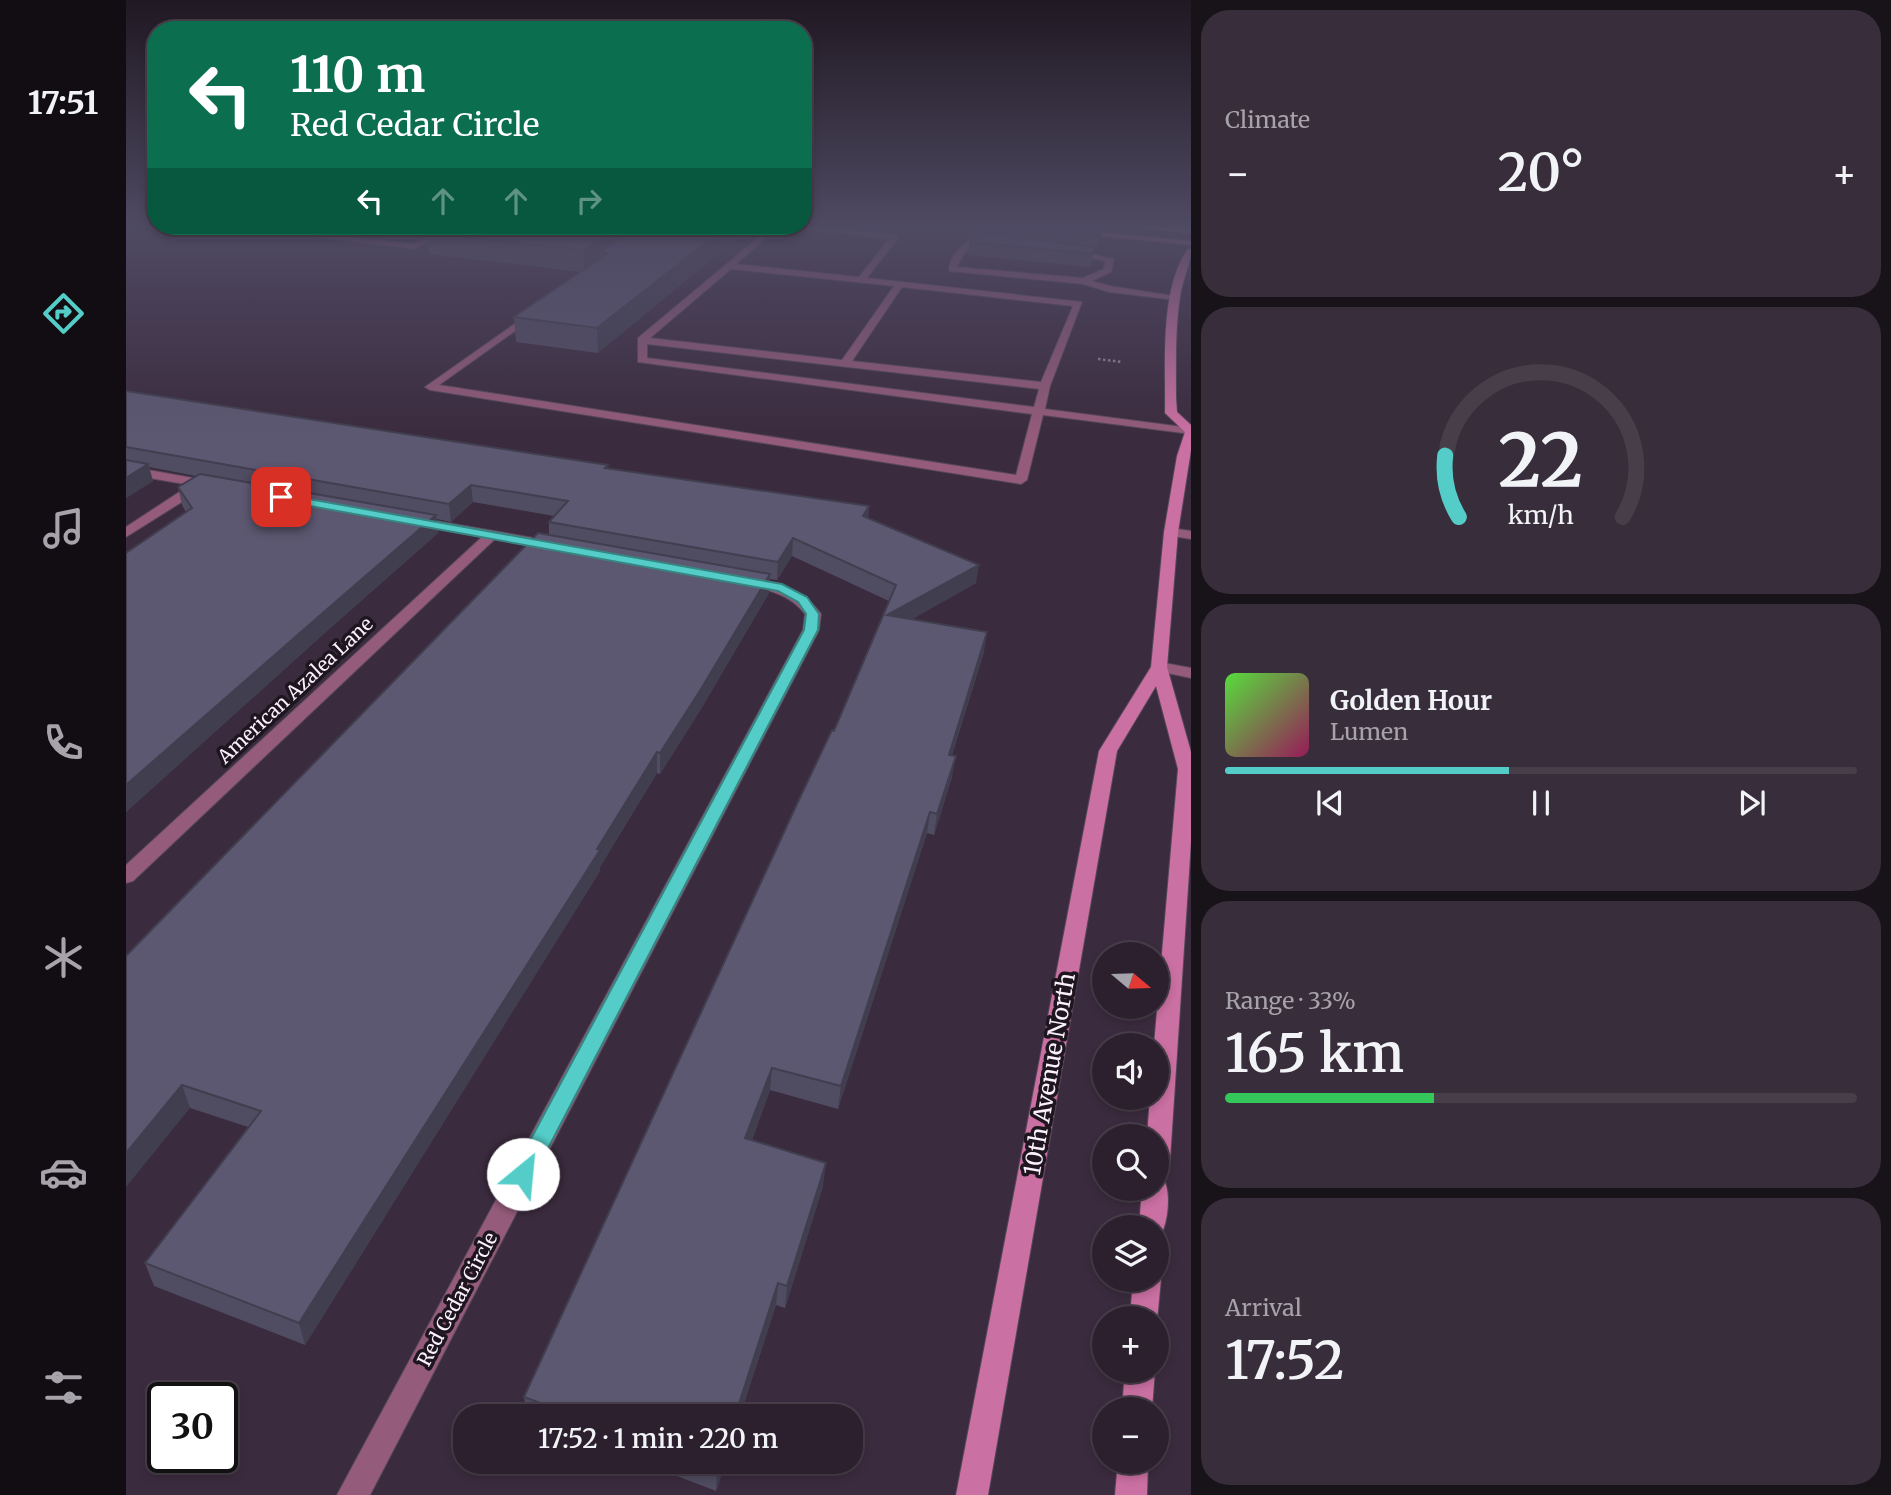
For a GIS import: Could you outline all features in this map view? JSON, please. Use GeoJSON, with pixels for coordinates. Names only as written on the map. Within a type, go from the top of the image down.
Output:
{"type":"FeatureCollection","features":[{"type":"Feature","properties":{"kind":"street"},"geometry":{"type":"LineString","coordinates":[[694,296],[642,340],[642,360],[1191,431]]}},
{"type":"Feature","properties":{"kind":"street"},"geometry":{"type":"LineString","coordinates":[[845,363],[892,296]]}},
{"type":"Feature","properties":{"kind":"street"},"geometry":{"type":"LineString","coordinates":[[539,310],[430,387],[1021,480],[1045,386],[1084,301],[1027,296]]}},
{"type":"Feature","properties":{"kind":"street"},"geometry":{"type":"LineString","coordinates":[[1165,296],[1175,297],[1171,414],[1191,431]]}},
{"type":"Feature","properties":{"kind":"street"},"geometry":{"type":"LineString","coordinates":[[642,340],[1045,386]]}},
{"type":"Feature","properties":{"kind":"street","name":"10th Avenue North"},"geometry":{"type":"LineString","coordinates":[[1160,1124],[1187,769],[1159,667],[1171,532],[1183,456],[1191,431]]}},
{"type":"Feature","properties":{"kind":"street"},"geometry":{"type":"LineString","coordinates":[[126,470],[228,488]]}},
{"type":"Feature","properties":{"kind":"street"},"geometry":{"type":"LineString","coordinates":[[126,533],[202,484]]}},
{"type":"Feature","properties":{"kind":"street"},"geometry":{"type":"LineString","coordinates":[[400,518],[571,549]]}},
{"type":"Feature","properties":{"kind":"street"},"geometry":{"type":"LineString","coordinates":[[1171,532],[1191,535]]}},
{"type":"Feature","properties":{"kind":"street","name":"American Azalea Lane"},"geometry":{"type":"LineString","coordinates":[[126,876],[492,535]]}},
{"type":"Feature","properties":{"kind":"street","name":"Red Cedar Circle"},"geometry":{"type":"LineString","coordinates":[[353,1495],[811,630],[813,614],[802,599],[782,588],[729,578]]}},
{"type":"Feature","properties":{"kind":"street"},"geometry":{"type":"LineString","coordinates":[[1159,667],[1191,673]]}},
{"type":"Feature","properties":{"kind":"street","name":"10th Avenue North"},"geometry":{"type":"LineString","coordinates":[[972,1495],[1108,751],[1159,667]]}},
{"type":"Feature","properties":{"kind":"street"},"geometry":{"type":"LineString","coordinates":[[1130,1495],[1132,1474]]}},
{"type":"Feature","properties":{"kind":"path"},"geometry":{"type":"LineString","coordinates":[[1098,359],[1122,362]]}},
{"type":"Feature","properties":{"kind":"building"},"geometry":{"type":"Polygon","coordinates":[[[545,296],[638,296],[597,328],[514,317],[545,296]]]}},
{"type":"Feature","properties":{"kind":"building"},"geometry":{"type":"Polygon","coordinates":[[[126,391],[608,465],[605,468],[869,506],[863,516],[979,565],[887,615],[987,632],[949,755],[956,756],[937,814],[930,812],[841,1086],[772,1068],[745,1138],[826,1163],[787,1286],[778,1283],[739,1404],[543,1404],[524,1397],[797,804],[832,730],[834,731],[896,585],[793,538],[778,562],[549,522],[568,501],[471,485],[449,504],[126,447],[126,391]]]}},
{"type":"Feature","properties":{"kind":"building"},"geometry":{"type":"Polygon","coordinates":[[[126,460],[148,464],[126,478],[126,460]]]}},
{"type":"Feature","properties":{"kind":"building"},"geometry":{"type":"Polygon","coordinates":[[[200,474],[436,515],[126,785],[126,553],[192,508],[178,487],[200,474]]]}},
{"type":"Feature","properties":{"kind":"building"},"geometry":{"type":"Polygon","coordinates":[[[538,533],[770,574],[701,689],[660,753],[657,752],[597,849],[600,850],[299,1323],[145,1263],[261,1111],[182,1085],[126,1153],[126,956],[538,533]]]}},
{"type":"Feature","properties":{"kind":"route"},"geometry":{"type":"LineString","coordinates":[[281,497],[782,588],[802,599],[813,614],[811,630],[523,1174]]}}]}
